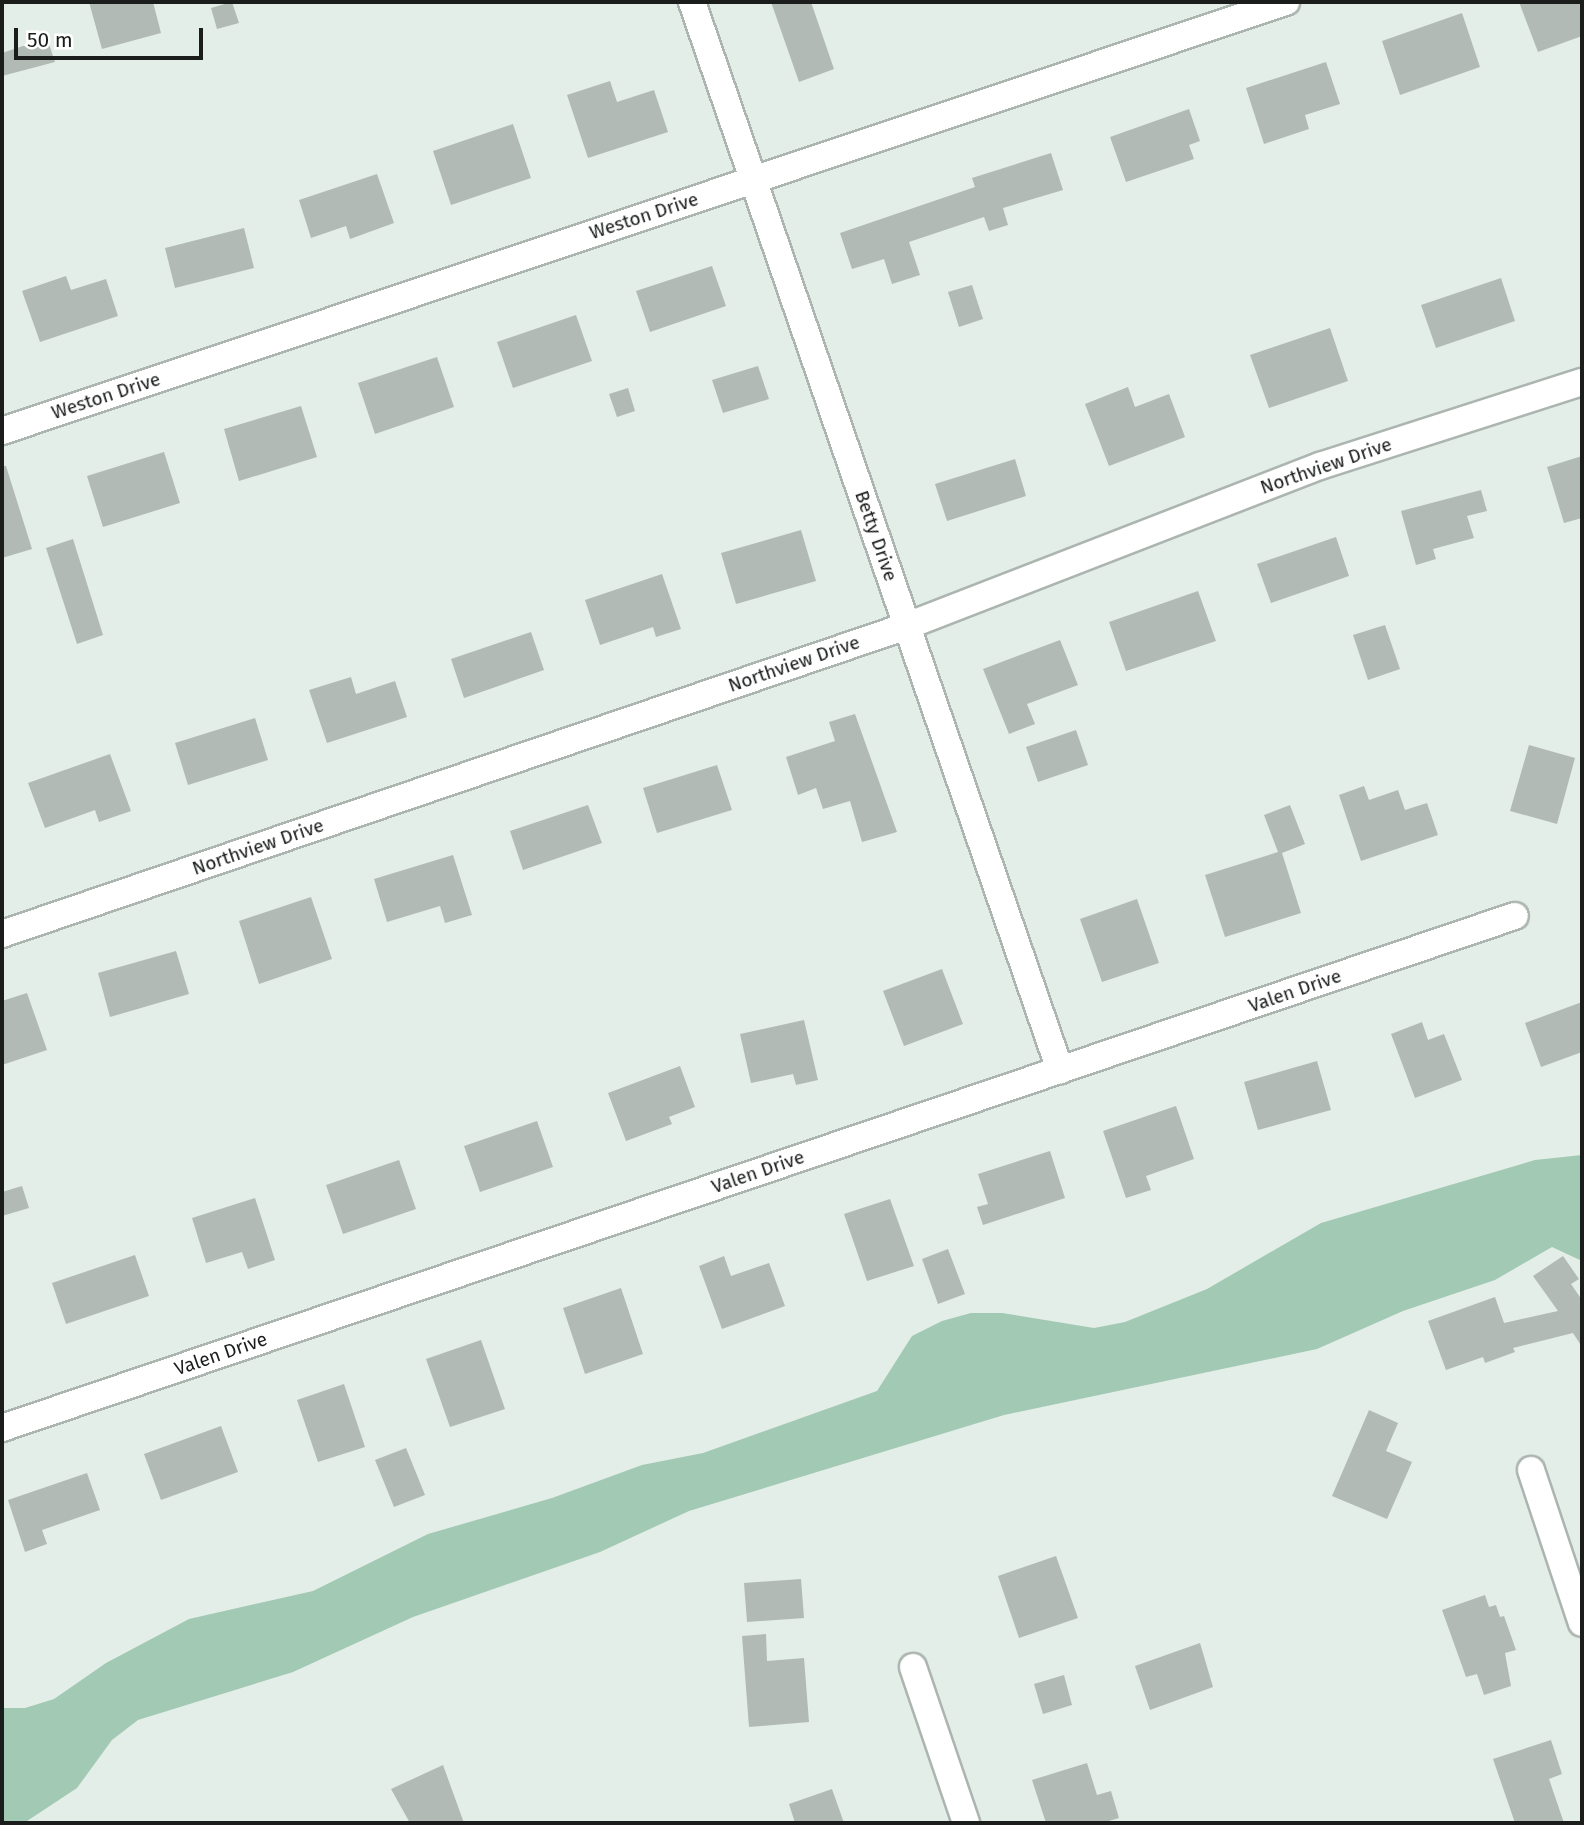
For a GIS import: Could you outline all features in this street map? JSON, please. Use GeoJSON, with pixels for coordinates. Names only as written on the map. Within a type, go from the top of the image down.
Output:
{"type":"FeatureCollection","features":[{"type":"Feature","properties":{"kind":"street","name":"Betty Drive"},"geometry":{"type":"LineString","coordinates":[[692,2],[1060,1070]]}},
{"type":"Feature","properties":{"kind":"street","name":"Weston Drive"},"geometry":{"type":"LineString","coordinates":[[2,431],[1286,2]]}},
{"type":"Feature","properties":{"kind":"street","name":"Northview Drive"},"geometry":{"type":"LineString","coordinates":[[2,934],[907,626],[1320,466],[1582,382]]}},
{"type":"Feature","properties":{"kind":"street","name":"Valen Drive"},"geometry":{"type":"LineString","coordinates":[[2,1428],[1514,916]]}},
{"type":"Feature","properties":{"kind":"street"},"geometry":{"type":"LineString","coordinates":[[1531,1470],[1582,1623]]}},
{"type":"Feature","properties":{"kind":"street"},"geometry":{"type":"LineString","coordinates":[[913,1667],[966,1823]]}},
{"type":"Feature","properties":{"kind":"green space"},"geometry":{"type":"Polygon","coordinates":[[[1582,1155],[1582,1261],[1552,1247],[1495,1280],[1403,1311],[1317,1349],[1004,1415],[689,1511],[600,1552],[413,1617],[293,1672],[138,1720],[112,1740],[77,1788],[24,1823],[2,1823],[2,1708],[25,1708],[54,1699],[106,1663],[189,1619],[313,1591],[428,1534],[552,1498],[642,1465],[703,1453],[877,1391],[912,1336],[942,1321],[971,1313],[1002,1313],[1094,1328],[1125,1322],[1207,1289],[1321,1223],[1535,1160],[1582,1155]]]}},
{"type":"Feature","properties":{"kind":"building"},"geometry":{"type":"Polygon","coordinates":[[[89,2],[153,2],[161,33],[102,49],[89,2]]]}},
{"type":"Feature","properties":{"kind":"building"},"geometry":{"type":"Polygon","coordinates":[[[232,2],[239,23],[217,29],[211,8],[232,2]]]}},
{"type":"Feature","properties":{"kind":"building"},"geometry":{"type":"Polygon","coordinates":[[[771,2],[811,2],[834,69],[799,82],[771,2]]]}},
{"type":"Feature","properties":{"kind":"building"},"geometry":{"type":"Polygon","coordinates":[[[1519,2],[1582,2],[1582,36],[1538,52],[1519,2]]]}},
{"type":"Feature","properties":{"kind":"building"},"geometry":{"type":"Polygon","coordinates":[[[1462,13],[1480,67],[1400,95],[1382,41],[1462,13]]]}},
{"type":"Feature","properties":{"kind":"building"},"geometry":{"type":"Polygon","coordinates":[[[47,38],[55,62],[2,76],[2,53],[47,38]]]}},
{"type":"Feature","properties":{"kind":"building"},"geometry":{"type":"Polygon","coordinates":[[[1326,62],[1340,104],[1305,115],[1309,129],[1264,144],[1246,88],[1326,62]]]}},
{"type":"Feature","properties":{"kind":"building"},"geometry":{"type":"Polygon","coordinates":[[[610,81],[617,102],[654,90],[668,132],[588,158],[567,95],[610,81]]]}},
{"type":"Feature","properties":{"kind":"building"},"geometry":{"type":"Polygon","coordinates":[[[1189,109],[1200,141],[1189,145],[1194,159],[1126,182],[1110,137],[1189,109]]]}},
{"type":"Feature","properties":{"kind":"building"},"geometry":{"type":"Polygon","coordinates":[[[513,124],[531,178],[451,205],[433,151],[513,124]]]}},
{"type":"Feature","properties":{"kind":"building"},"geometry":{"type":"Polygon","coordinates":[[[1051,153],[1063,190],[1003,208],[1008,225],[989,231],[984,217],[909,242],[920,275],[892,284],[884,259],[852,269],[840,233],[975,187],[972,178],[1051,153]]]}},
{"type":"Feature","properties":{"kind":"building"},"geometry":{"type":"Polygon","coordinates":[[[377,174],[394,223],[350,239],[346,226],[311,238],[299,200],[377,174]]]}},
{"type":"Feature","properties":{"kind":"building"},"geometry":{"type":"Polygon","coordinates":[[[244,228],[254,268],[175,288],[165,248],[244,228]]]}},
{"type":"Feature","properties":{"kind":"building"},"geometry":{"type":"Polygon","coordinates":[[[712,266],[726,306],[650,332],[636,291],[712,266]]]}},
{"type":"Feature","properties":{"kind":"building"},"geometry":{"type":"Polygon","coordinates":[[[66,276],[71,290],[106,279],[118,316],[40,342],[22,291],[66,276]]]}},
{"type":"Feature","properties":{"kind":"building"},"geometry":{"type":"Polygon","coordinates":[[[1501,278],[1515,321],[1436,348],[1421,305],[1501,278]]]}},
{"type":"Feature","properties":{"kind":"building"},"geometry":{"type":"Polygon","coordinates":[[[972,285],[983,319],[959,327],[948,292],[972,285]]]}},
{"type":"Feature","properties":{"kind":"building"},"geometry":{"type":"Polygon","coordinates":[[[576,315],[592,361],[513,388],[497,342],[576,315]]]}},
{"type":"Feature","properties":{"kind":"building"},"geometry":{"type":"Polygon","coordinates":[[[1330,328],[1348,381],[1269,408],[1250,355],[1330,328]]]}},
{"type":"Feature","properties":{"kind":"building"},"geometry":{"type":"Polygon","coordinates":[[[437,357],[454,407],[375,434],[358,383],[437,357]]]}},
{"type":"Feature","properties":{"kind":"building"},"geometry":{"type":"Polygon","coordinates":[[[758,366],[769,399],[723,413],[712,380],[758,366]]]}},
{"type":"Feature","properties":{"kind":"building"},"geometry":{"type":"Polygon","coordinates":[[[1128,387],[1135,407],[1169,394],[1185,437],[1109,466],[1085,404],[1128,387]]]}},
{"type":"Feature","properties":{"kind":"building"},"geometry":{"type":"Polygon","coordinates":[[[628,388],[635,411],[617,417],[609,394],[628,388]]]}},
{"type":"Feature","properties":{"kind":"building"},"geometry":{"type":"Polygon","coordinates":[[[301,406],[317,457],[239,481],[224,429],[301,406]]]}},
{"type":"Feature","properties":{"kind":"building"},"geometry":{"type":"Polygon","coordinates":[[[164,452],[180,503],[103,527],[87,476],[164,452]]]}},
{"type":"Feature","properties":{"kind":"building"},"geometry":{"type":"Polygon","coordinates":[[[1582,456],[1582,518],[1564,523],[1547,467],[1582,456]]]}},
{"type":"Feature","properties":{"kind":"building"},"geometry":{"type":"Polygon","coordinates":[[[1015,459],[1026,496],[947,521],[935,484],[1015,459]]]}},
{"type":"Feature","properties":{"kind":"building"},"geometry":{"type":"Polygon","coordinates":[[[2,466],[6,466],[32,549],[2,558],[2,466]]]}},
{"type":"Feature","properties":{"kind":"building"},"geometry":{"type":"Polygon","coordinates":[[[1481,490],[1487,511],[1467,516],[1474,538],[1433,549],[1436,559],[1416,565],[1401,511],[1481,490]]]}},
{"type":"Feature","properties":{"kind":"building"},"geometry":{"type":"Polygon","coordinates":[[[801,530],[816,581],[736,604],[721,553],[801,530]]]}},
{"type":"Feature","properties":{"kind":"building"},"geometry":{"type":"Polygon","coordinates":[[[1336,537],[1349,576],[1271,603],[1257,564],[1336,537]]]}},
{"type":"Feature","properties":{"kind":"building"},"geometry":{"type":"Polygon","coordinates":[[[73,539],[103,635],[77,644],[46,548],[73,539]]]}},
{"type":"Feature","properties":{"kind":"building"},"geometry":{"type":"Polygon","coordinates":[[[662,574],[681,629],[656,637],[653,627],[600,645],[585,600],[662,574]]]}},
{"type":"Feature","properties":{"kind":"building"},"geometry":{"type":"Polygon","coordinates":[[[1198,591],[1216,641],[1126,671],[1109,622],[1198,591]]]}},
{"type":"Feature","properties":{"kind":"building"},"geometry":{"type":"Polygon","coordinates":[[[1385,625],[1400,669],[1368,680],[1353,635],[1385,625]]]}},
{"type":"Feature","properties":{"kind":"building"},"geometry":{"type":"Polygon","coordinates":[[[531,632],[544,670],[464,698],[451,659],[531,632]]]}},
{"type":"Feature","properties":{"kind":"building"},"geometry":{"type":"Polygon","coordinates":[[[1060,640],[1078,685],[1027,704],[1035,724],[1009,734],[983,669],[1060,640]]]}},
{"type":"Feature","properties":{"kind":"building"},"geometry":{"type":"Polygon","coordinates":[[[351,677],[356,694],[395,681],[407,717],[327,743],[309,690],[351,677]]]}},
{"type":"Feature","properties":{"kind":"building"},"geometry":{"type":"Polygon","coordinates":[[[855,714],[897,832],[862,842],[850,801],[823,809],[816,788],[798,795],[786,757],[835,741],[829,722],[855,714]]]}},
{"type":"Feature","properties":{"kind":"building"},"geometry":{"type":"Polygon","coordinates":[[[255,718],[268,760],[188,785],[175,743],[255,718]]]}},
{"type":"Feature","properties":{"kind":"building"},"geometry":{"type":"Polygon","coordinates":[[[1076,730],[1088,765],[1038,782],[1026,747],[1076,730]]]}},
{"type":"Feature","properties":{"kind":"building"},"geometry":{"type":"Polygon","coordinates":[[[1529,745],[1575,758],[1557,824],[1510,811],[1529,745]]]}},
{"type":"Feature","properties":{"kind":"building"},"geometry":{"type":"Polygon","coordinates":[[[110,754],[131,811],[99,822],[95,810],[45,828],[28,783],[110,754]]]}},
{"type":"Feature","properties":{"kind":"building"},"geometry":{"type":"Polygon","coordinates":[[[717,765],[732,810],[657,833],[643,788],[717,765]]]}},
{"type":"Feature","properties":{"kind":"building"},"geometry":{"type":"Polygon","coordinates":[[[1364,786],[1369,800],[1398,790],[1405,810],[1427,803],[1438,835],[1361,861],[1339,795],[1364,786]]]}},
{"type":"Feature","properties":{"kind":"building"},"geometry":{"type":"Polygon","coordinates":[[[588,805],[602,843],[523,870],[510,831],[588,805]]]}},
{"type":"Feature","properties":{"kind":"building"},"geometry":{"type":"Polygon","coordinates":[[[1290,805],[1305,844],[1282,853],[1301,913],[1225,937],[1205,875],[1278,852],[1264,815],[1290,805]]]}},
{"type":"Feature","properties":{"kind":"building"},"geometry":{"type":"Polygon","coordinates":[[[453,855],[472,915],[445,923],[440,906],[387,922],[374,879],[453,855]]]}},
{"type":"Feature","properties":{"kind":"building"},"geometry":{"type":"Polygon","coordinates":[[[311,897],[332,959],[259,984],[239,921],[311,897]]]}},
{"type":"Feature","properties":{"kind":"building"},"geometry":{"type":"Polygon","coordinates":[[[1137,899],[1159,963],[1102,982],[1080,919],[1137,899]]]}},
{"type":"Feature","properties":{"kind":"building"},"geometry":{"type":"Polygon","coordinates":[[[176,951],[189,994],[110,1017],[98,973],[176,951]]]}},
{"type":"Feature","properties":{"kind":"building"},"geometry":{"type":"Polygon","coordinates":[[[942,969],[963,1024],[904,1046],[883,991],[942,969]]]}},
{"type":"Feature","properties":{"kind":"building"},"geometry":{"type":"Polygon","coordinates":[[[27,993],[47,1050],[2,1065],[2,1001],[27,993]]]}},
{"type":"Feature","properties":{"kind":"building"},"geometry":{"type":"Polygon","coordinates":[[[1582,1002],[1582,1052],[1541,1067],[1525,1023],[1582,1002]]]}},
{"type":"Feature","properties":{"kind":"building"},"geometry":{"type":"Polygon","coordinates":[[[804,1020],[818,1080],[796,1085],[793,1074],[751,1083],[740,1034],[804,1020]]]}},
{"type":"Feature","properties":{"kind":"building"},"geometry":{"type":"Polygon","coordinates":[[[1422,1022],[1428,1040],[1444,1034],[1462,1080],[1415,1098],[1391,1034],[1422,1022]]]}},
{"type":"Feature","properties":{"kind":"building"},"geometry":{"type":"Polygon","coordinates":[[[1317,1061],[1331,1110],[1258,1130],[1244,1082],[1317,1061]]]}},
{"type":"Feature","properties":{"kind":"building"},"geometry":{"type":"Polygon","coordinates":[[[680,1066],[695,1107],[669,1117],[672,1124],[626,1141],[608,1093],[680,1066]]]}},
{"type":"Feature","properties":{"kind":"building"},"geometry":{"type":"Polygon","coordinates":[[[1176,1106],[1194,1159],[1146,1176],[1151,1190],[1126,1198],[1103,1131],[1176,1106]]]}},
{"type":"Feature","properties":{"kind":"building"},"geometry":{"type":"Polygon","coordinates":[[[537,1121],[553,1167],[480,1192],[464,1146],[537,1121]]]}},
{"type":"Feature","properties":{"kind":"building"},"geometry":{"type":"Polygon","coordinates":[[[1050,1151],[1065,1198],[983,1225],[977,1207],[988,1204],[978,1174],[1050,1151]]]}},
{"type":"Feature","properties":{"kind":"building"},"geometry":{"type":"Polygon","coordinates":[[[399,1160],[416,1209],[343,1234],[326,1185],[399,1160]]]}},
{"type":"Feature","properties":{"kind":"building"},"geometry":{"type":"Polygon","coordinates":[[[22,1186],[29,1208],[2,1216],[2,1192],[22,1186]]]}},
{"type":"Feature","properties":{"kind":"building"},"geometry":{"type":"Polygon","coordinates":[[[255,1198],[275,1260],[248,1269],[242,1252],[206,1263],[192,1218],[255,1198]]]}},
{"type":"Feature","properties":{"kind":"building"},"geometry":{"type":"Polygon","coordinates":[[[890,1199],[914,1266],[867,1281],[844,1214],[890,1199]]]}},
{"type":"Feature","properties":{"kind":"building"},"geometry":{"type":"Polygon","coordinates":[[[948,1249],[965,1294],[938,1304],[922,1259],[948,1249]]]}},
{"type":"Feature","properties":{"kind":"building"},"geometry":{"type":"Polygon","coordinates":[[[135,1255],[149,1296],[66,1324],[52,1283],[135,1255]]]}},
{"type":"Feature","properties":{"kind":"building"},"geometry":{"type":"Polygon","coordinates":[[[724,1256],[731,1276],[769,1263],[785,1306],[722,1329],[699,1266],[724,1256]]]}},
{"type":"Feature","properties":{"kind":"building"},"geometry":{"type":"Polygon","coordinates":[[[1563,1256],[1579,1279],[1571,1284],[1582,1300],[1582,1347],[1573,1333],[1513,1348],[1515,1352],[1485,1363],[1483,1357],[1446,1370],[1428,1321],[1495,1297],[1504,1323],[1558,1311],[1533,1276],[1563,1256]]]}},
{"type":"Feature","properties":{"kind":"building"},"geometry":{"type":"Polygon","coordinates":[[[621,1288],[643,1354],[585,1374],[563,1308],[621,1288]]]}},
{"type":"Feature","properties":{"kind":"building"},"geometry":{"type":"Polygon","coordinates":[[[481,1340],[505,1409],[450,1427],[426,1359],[481,1340]]]}},
{"type":"Feature","properties":{"kind":"building"},"geometry":{"type":"Polygon","coordinates":[[[344,1384],[365,1447],[318,1462],[297,1400],[344,1384]]]}},
{"type":"Feature","properties":{"kind":"building"},"geometry":{"type":"Polygon","coordinates":[[[1369,1410],[1398,1423],[1386,1451],[1412,1462],[1387,1519],[1332,1496],[1369,1410]]]}},
{"type":"Feature","properties":{"kind":"building"},"geometry":{"type":"Polygon","coordinates":[[[221,1426],[238,1472],[161,1500],[144,1454],[221,1426]]]}},
{"type":"Feature","properties":{"kind":"building"},"geometry":{"type":"Polygon","coordinates":[[[406,1448],[425,1495],[394,1507],[375,1460],[406,1448]]]}},
{"type":"Feature","properties":{"kind":"building"},"geometry":{"type":"Polygon","coordinates":[[[87,1473],[100,1510],[42,1530],[47,1544],[25,1552],[8,1500],[87,1473]]]}},
{"type":"Feature","properties":{"kind":"building"},"geometry":{"type":"Polygon","coordinates":[[[1056,1556],[1078,1618],[1019,1638],[998,1576],[1056,1556]]]}},
{"type":"Feature","properties":{"kind":"building"},"geometry":{"type":"Polygon","coordinates":[[[801,1579],[804,1618],[747,1622],[744,1583],[801,1579]]]}},
{"type":"Feature","properties":{"kind":"building"},"geometry":{"type":"Polygon","coordinates":[[[1485,1595],[1489,1607],[1496,1605],[1500,1617],[1504,1616],[1516,1650],[1505,1653],[1511,1686],[1484,1695],[1477,1674],[1466,1677],[1442,1610],[1485,1595]]]}},
{"type":"Feature","properties":{"kind":"building"},"geometry":{"type":"Polygon","coordinates":[[[766,1634],[767,1661],[804,1658],[809,1722],[749,1727],[742,1636],[766,1634]]]}},
{"type":"Feature","properties":{"kind":"building"},"geometry":{"type":"Polygon","coordinates":[[[1200,1643],[1213,1687],[1150,1710],[1135,1666],[1200,1643]]]}},
{"type":"Feature","properties":{"kind":"building"},"geometry":{"type":"Polygon","coordinates":[[[1064,1675],[1072,1705],[1043,1714],[1034,1684],[1064,1675]]]}},
{"type":"Feature","properties":{"kind":"building"},"geometry":{"type":"Polygon","coordinates":[[[1551,1740],[1562,1774],[1549,1779],[1564,1823],[1515,1823],[1493,1759],[1551,1740]]]}},
{"type":"Feature","properties":{"kind":"building"},"geometry":{"type":"Polygon","coordinates":[[[1087,1763],[1097,1795],[1111,1791],[1119,1818],[1102,1823],[1046,1823],[1032,1780],[1087,1763]]]}},
{"type":"Feature","properties":{"kind":"building"},"geometry":{"type":"Polygon","coordinates":[[[443,1765],[464,1823],[410,1823],[391,1789],[443,1765]]]}},
{"type":"Feature","properties":{"kind":"building"},"geometry":{"type":"Polygon","coordinates":[[[832,1789],[844,1823],[795,1823],[789,1804],[832,1789]]]}}]}
